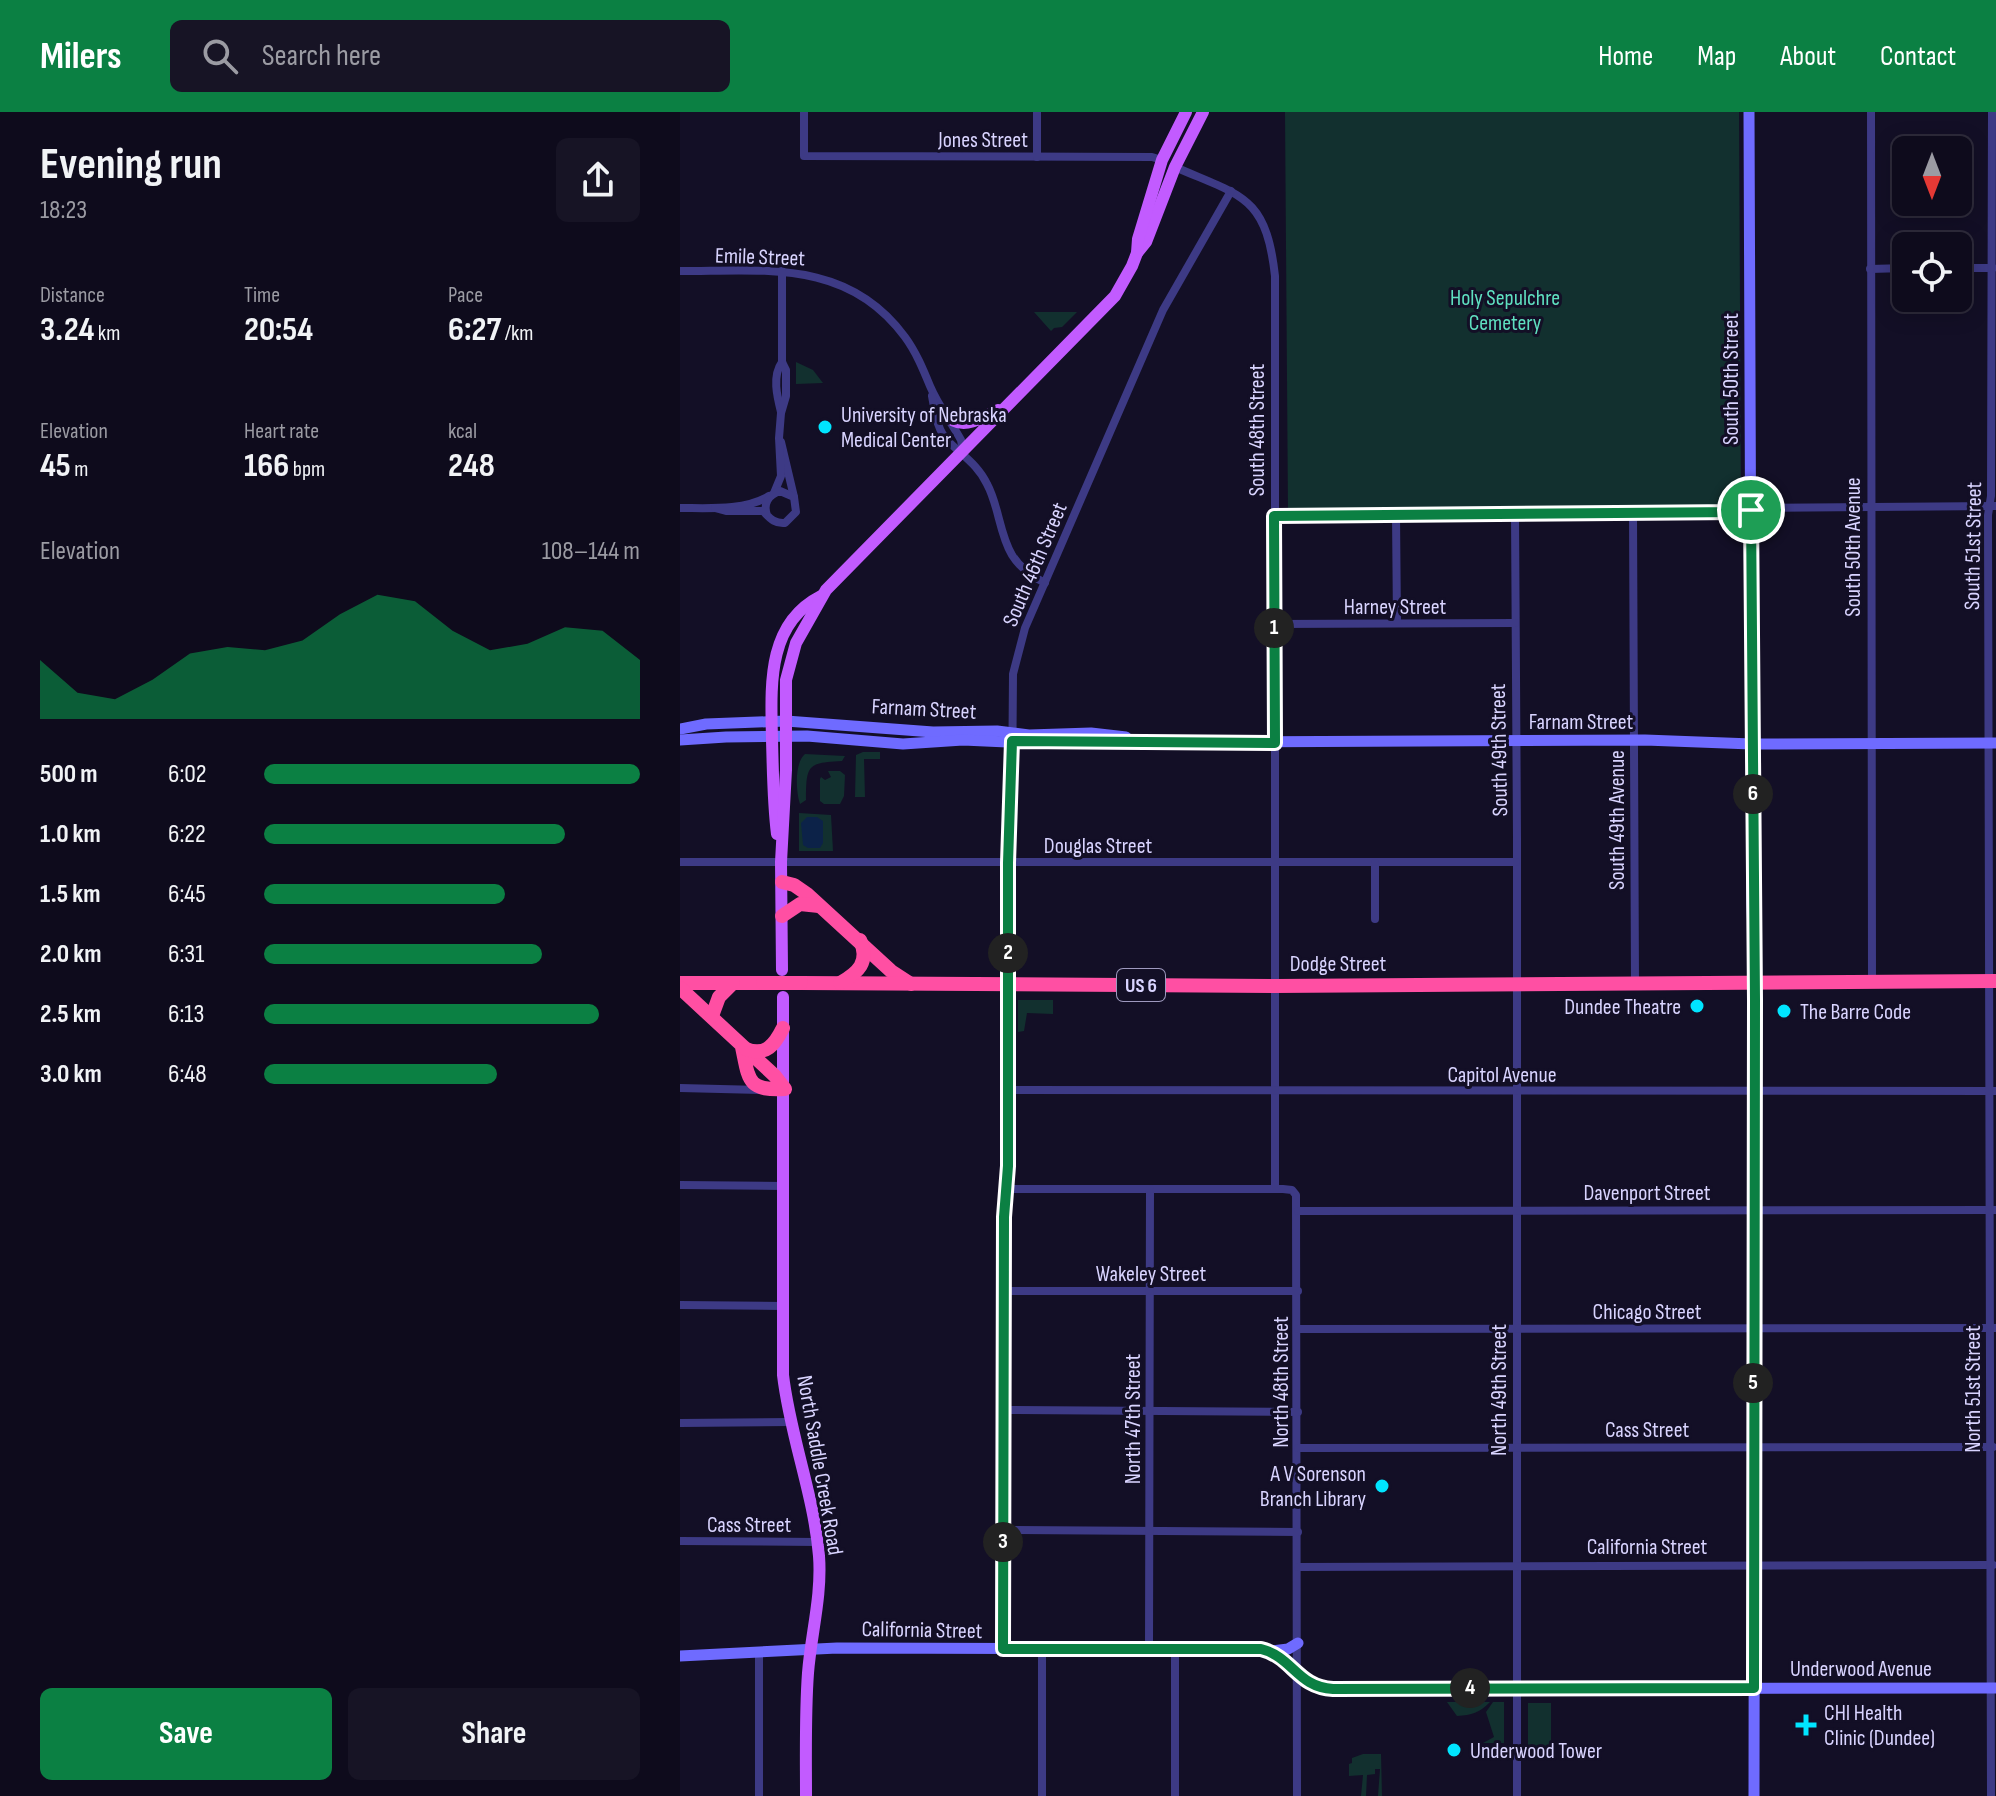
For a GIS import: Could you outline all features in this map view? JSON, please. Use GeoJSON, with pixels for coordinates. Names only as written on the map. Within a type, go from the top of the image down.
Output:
{"type":"FeatureCollection","features":[{"type":"Feature","properties":{"kind":"highway"},"geometry":{"type":"LineString","coordinates":[[782,882],[794,885],[860,940],[891,971],[911,984]]}},
{"type":"Feature","properties":{"kind":"highway"},"geometry":{"type":"LineString","coordinates":[[782,916],[800,904],[823,908]]}},
{"type":"Feature","properties":{"kind":"highway"},"geometry":{"type":"LineString","coordinates":[[840,984],[862,967],[864,954],[860,940]]}},
{"type":"Feature","properties":{"kind":"highway","name":"Dodge Street"},"geometry":{"type":"LineString","coordinates":[[680,985],[1275,986],[1993,981]]}},
{"type":"Feature","properties":{"kind":"highway"},"geometry":{"type":"LineString","coordinates":[[712,1016],[719,997],[733,983]]}},
{"type":"Feature","properties":{"kind":"highway"},"geometry":{"type":"LineString","coordinates":[[680,985],[785,1089]]}},
{"type":"Feature","properties":{"kind":"highway"},"geometry":{"type":"LineString","coordinates":[[742,1047],[753,1052],[766,1050],[775,1043],[783,1028]]}},
{"type":"Feature","properties":{"kind":"highway"},"geometry":{"type":"LineString","coordinates":[[742,1047],[747,1074],[754,1085],[761,1090],[785,1089]]}},
{"type":"Feature","properties":{"kind":"highway"},"geometry":{"type":"LineString","coordinates":[[735,1088],[742,1084],[747,1074]]}},
{"type":"Feature","properties":{"kind":"main road"},"geometry":{"type":"LineString","coordinates":[[1137,253],[1138,239],[1162,160],[1186,112]]}},
{"type":"Feature","properties":{"kind":"main road"},"geometry":{"type":"LineString","coordinates":[[781,862],[788,667],[796,643],[821,596],[1110,302],[1146,242],[1175,167],[1203,112]]}},
{"type":"Feature","properties":{"kind":"main road","name":"South 50th Street"},"geometry":{"type":"LineString","coordinates":[[1749,112],[1755,983],[1754,1796]]}},
{"type":"Feature","properties":{"kind":"main road"},"geometry":{"type":"LineString","coordinates":[[945,414],[952,421],[965,424],[1008,405]]}},
{"type":"Feature","properties":{"kind":"main road"},"geometry":{"type":"LineString","coordinates":[[782,970],[781,862],[773,802],[772,672],[779,643],[793,617],[807,603],[821,596]]}},
{"type":"Feature","properties":{"kind":"main road","name":"Farnam Street"},"geometry":{"type":"LineString","coordinates":[[680,729],[706,724],[786,721],[902,731],[1167,743],[1634,740],[1752,744],[1993,743]]}},
{"type":"Feature","properties":{"kind":"main road","name":"Farnam Street"},"geometry":{"type":"LineString","coordinates":[[680,740],[786,736],[903,744],[1012,737]]}},
{"type":"Feature","properties":{"kind":"main road","name":"North Saddle Creek Road"},"geometry":{"type":"LineString","coordinates":[[783,997],[783,1375],[817,1542],[819,1594],[807,1696],[806,1796]]}},
{"type":"Feature","properties":{"kind":"main road","name":"California Street"},"geometry":{"type":"LineString","coordinates":[[680,1656],[811,1649],[1269,1651],[1288,1649],[1298,1643]]}},
{"type":"Feature","properties":{"kind":"main road"},"geometry":{"type":"LineString","coordinates":[[1269,1651],[1283,1659],[1298,1676]]}},
{"type":"Feature","properties":{"kind":"main road","name":"Underwood Avenue"},"geometry":{"type":"LineString","coordinates":[[1298,1676],[1314,1686],[1333,1689],[1993,1688]]}},
{"type":"Feature","properties":{"kind":"street","name":"Jones Street"},"geometry":{"type":"LineString","coordinates":[[804,112],[804,156],[1152,157],[1162,160]]}},
{"type":"Feature","properties":{"kind":"street"},"geometry":{"type":"LineString","coordinates":[[1037,112],[1037,157]]}},
{"type":"Feature","properties":{"kind":"street","name":"South 50th Avenue"},"geometry":{"type":"LineString","coordinates":[[1871,112],[1872,982]]}},
{"type":"Feature","properties":{"kind":"street","name":"South 51st Street"},"geometry":{"type":"LineString","coordinates":[[1992,112],[1993,981]]}},
{"type":"Feature","properties":{"kind":"street","name":"South 48th Street"},"geometry":{"type":"LineString","coordinates":[[1175,167],[1241,197],[1259,215],[1271,240],[1275,276],[1275,986]]}},
{"type":"Feature","properties":{"kind":"street","name":"South 46th Street"},"geometry":{"type":"LineString","coordinates":[[1003,1649],[1003,1291],[1012,684],[1025,628],[1163,310],[1231,191]]}},
{"type":"Feature","properties":{"kind":"street"},"geometry":{"type":"LineString","coordinates":[[1870,269],[1892,268]]}},
{"type":"Feature","properties":{"kind":"street"},"geometry":{"type":"LineString","coordinates":[[1972,268],[1993,268]]}},
{"type":"Feature","properties":{"kind":"street","name":"Emile Street"},"geometry":{"type":"LineString","coordinates":[[680,271],[782,271],[815,275],[875,305],[905,338],[919,360],[961,440],[963,452]]}},
{"type":"Feature","properties":{"kind":"street"},"geometry":{"type":"LineString","coordinates":[[767,515],[765,505],[781,476],[779,438],[786,396],[786,370],[782,362],[782,271]]}},
{"type":"Feature","properties":{"kind":"street","name":"Emile Street"},"geometry":{"type":"LineString","coordinates":[[931,387],[940,430],[950,443],[963,452],[986,482],[1012,555],[1021,567],[1045,583]]}},
{"type":"Feature","properties":{"kind":"street"},"geometry":{"type":"LineString","coordinates":[[715,508],[738,512],[763,511],[775,522],[790,520],[797,507],[786,453],[779,438]]}},
{"type":"Feature","properties":{"kind":"street"},"geometry":{"type":"LineString","coordinates":[[680,508],[715,508],[755,502],[785,492],[794,497]]}},
{"type":"Feature","properties":{"kind":"street"},"geometry":{"type":"LineString","coordinates":[[1274,516],[1739,512],[1993,506]]}},
{"type":"Feature","properties":{"kind":"street","name":"South 49th Avenue"},"geometry":{"type":"LineString","coordinates":[[1633,513],[1635,983]]}},
{"type":"Feature","properties":{"kind":"street","name":"South 49th Street"},"geometry":{"type":"LineString","coordinates":[[1515,514],[1516,984]]}},
{"type":"Feature","properties":{"kind":"street"},"geometry":{"type":"LineString","coordinates":[[1396,515],[1397,623]]}},
{"type":"Feature","properties":{"kind":"street","name":"Harney Street"},"geometry":{"type":"LineString","coordinates":[[1274,624],[1515,623]]}},
{"type":"Feature","properties":{"kind":"street","name":"Douglas Street"},"geometry":{"type":"LineString","coordinates":[[680,862],[1516,862]]}},
{"type":"Feature","properties":{"kind":"street"},"geometry":{"type":"LineString","coordinates":[[1375,863],[1375,919]]}},
{"type":"Feature","properties":{"kind":"street","name":"North 51st Street"},"geometry":{"type":"LineString","coordinates":[[1991,1796],[1993,981]]}},
{"type":"Feature","properties":{"kind":"street","name":"North 49th Street"},"geometry":{"type":"LineString","coordinates":[[1516,984],[1517,1796]]}},
{"type":"Feature","properties":{"kind":"street"},"geometry":{"type":"LineString","coordinates":[[1275,986],[1275,1189]]}},
{"type":"Feature","properties":{"kind":"street"},"geometry":{"type":"LineString","coordinates":[[680,1088],[761,1090]]}},
{"type":"Feature","properties":{"kind":"street","name":"Capitol Avenue"},"geometry":{"type":"LineString","coordinates":[[1008,1090],[1993,1091]]}},
{"type":"Feature","properties":{"kind":"street"},"geometry":{"type":"LineString","coordinates":[[680,1185],[784,1186]]}},
{"type":"Feature","properties":{"kind":"street"},"geometry":{"type":"LineString","coordinates":[[1006,1189],[1289,1189],[1295,1193],[1298,1211]]}},
{"type":"Feature","properties":{"kind":"street","name":"North 47th Street"},"geometry":{"type":"LineString","coordinates":[[1149,1649],[1150,1189]]}},
{"type":"Feature","properties":{"kind":"street","name":"Davenport Street"},"geometry":{"type":"LineString","coordinates":[[1298,1211],[1993,1210]]}},
{"type":"Feature","properties":{"kind":"street","name":"North 48th Street"},"geometry":{"type":"LineString","coordinates":[[1297,1796],[1298,1211]]}},
{"type":"Feature","properties":{"kind":"street","name":"Wakeley Street"},"geometry":{"type":"LineString","coordinates":[[1003,1291],[1298,1291]]}},
{"type":"Feature","properties":{"kind":"street"},"geometry":{"type":"LineString","coordinates":[[680,1305],[783,1306]]}},
{"type":"Feature","properties":{"kind":"street","name":"Chicago Street"},"geometry":{"type":"LineString","coordinates":[[1298,1329],[1993,1328]]}},
{"type":"Feature","properties":{"kind":"street"},"geometry":{"type":"LineString","coordinates":[[1003,1410],[1298,1412]]}},
{"type":"Feature","properties":{"kind":"street"},"geometry":{"type":"LineString","coordinates":[[680,1423],[791,1422]]}},
{"type":"Feature","properties":{"kind":"street","name":"Cass Street"},"geometry":{"type":"LineString","coordinates":[[1298,1448],[1993,1447]]}},
{"type":"Feature","properties":{"kind":"street"},"geometry":{"type":"LineString","coordinates":[[1003,1530],[1298,1532]]}},
{"type":"Feature","properties":{"kind":"street","name":"Cass Street"},"geometry":{"type":"LineString","coordinates":[[680,1541],[817,1542]]}},
{"type":"Feature","properties":{"kind":"street","name":"California Street"},"geometry":{"type":"LineString","coordinates":[[1298,1567],[1993,1565]]}},
{"type":"Feature","properties":{"kind":"street"},"geometry":{"type":"LineString","coordinates":[[1042,1649],[1042,1796]]}},
{"type":"Feature","properties":{"kind":"street"},"geometry":{"type":"LineString","coordinates":[[1175,1649],[1175,1796]]}},
{"type":"Feature","properties":{"kind":"street"},"geometry":{"type":"LineString","coordinates":[[759,1653],[759,1796]]}},
{"type":"Feature","properties":{"kind":"green space","name":"Holy Sepulchre Cemetery"},"geometry":{"type":"Polygon","coordinates":[[[1285,112],[1739,112],[1741,507],[1288,509],[1285,112]]]}},
{"type":"Feature","properties":{"kind":"green space"},"geometry":{"type":"Polygon","coordinates":[[[1034,312],[1077,312],[1062,327],[1051,331],[1034,312]]]}},
{"type":"Feature","properties":{"kind":"green space"},"geometry":{"type":"Polygon","coordinates":[[[796,362],[813,370],[823,383],[796,384],[796,362]]]}},
{"type":"Feature","properties":{"kind":"green space"},"geometry":{"type":"Polygon","coordinates":[[[880,752],[880,759],[864,759],[865,797],[855,797],[856,755],[880,752]]]}},
{"type":"Feature","properties":{"kind":"green space"},"geometry":{"type":"Polygon","coordinates":[[[805,754],[845,756],[842,761],[822,763],[811,768],[806,800],[800,804],[798,771],[805,754]]]}},
{"type":"Feature","properties":{"kind":"green space"},"geometry":{"type":"Polygon","coordinates":[[[828,771],[840,771],[845,775],[844,796],[840,804],[820,801],[820,779],[831,777],[828,771]]]}},
{"type":"Feature","properties":{"kind":"green space"},"geometry":{"type":"Polygon","coordinates":[[[799,813],[831,815],[833,851],[799,851],[799,813]]]}},
{"type":"Feature","properties":{"kind":"green space"},"geometry":{"type":"Polygon","coordinates":[[[1018,1000],[1053,1000],[1053,1014],[1027,1013],[1024,1031],[1018,1032],[1018,1000]]]}},
{"type":"Feature","properties":{"kind":"green space"},"geometry":{"type":"Polygon","coordinates":[[[1447,1702],[1490,1702],[1475,1713],[1457,1716],[1447,1702]]]}},
{"type":"Feature","properties":{"kind":"green space"},"geometry":{"type":"Polygon","coordinates":[[[1493,1702],[1504,1702],[1504,1743],[1483,1743],[1494,1737],[1486,1712],[1493,1702]]]}},
{"type":"Feature","properties":{"kind":"green space"},"geometry":{"type":"Polygon","coordinates":[[[1528,1703],[1551,1703],[1551,1748],[1528,1748],[1528,1703]]]}},
{"type":"Feature","properties":{"kind":"green space"},"geometry":{"type":"Polygon","coordinates":[[[1363,1754],[1381,1754],[1382,1796],[1378,1796],[1380,1769],[1375,1769],[1375,1774],[1367,1775],[1366,1796],[1361,1796],[1363,1775],[1349,1776],[1352,1758],[1363,1754]]]}},
{"type":"Feature","properties":{"kind":"water"},"geometry":{"type":"Polygon","coordinates":[[[807,817],[817,817],[823,821],[823,843],[820,848],[803,845],[801,823],[807,817]]]}},
{"type":"Feature","properties":{"kind":"place","name":"University of Nebraska Medical Center"},"geometry":{"type":"Point","coordinates":[825,427]}},
{"type":"Feature","properties":{"kind":"place","name":"Dundee Theatre"},"geometry":{"type":"Point","coordinates":[1697,1006]}},
{"type":"Feature","properties":{"kind":"place","name":"The Barre Code"},"geometry":{"type":"Point","coordinates":[1784,1011]}},
{"type":"Feature","properties":{"kind":"place","name":"A V Sorenson Branch Library"},"geometry":{"type":"Point","coordinates":[1382,1486]}},
{"type":"Feature","properties":{"kind":"place","name":"CHI Health Clinic (Dundee)"},"geometry":{"type":"Point","coordinates":[1806,1725]}},
{"type":"Feature","properties":{"kind":"place","name":"Underwood Tower"},"geometry":{"type":"Point","coordinates":[1454,1750]}},
{"type":"Feature","properties":{"kind":"route"},"geometry":{"type":"LineString","coordinates":[[1751,510],[1755,983],[1754,1688],[1333,1689],[1311,1685],[1280,1656],[1261,1649],[1003,1649],[1004,1217],[1008,1166],[1008,850],[1012,741],[1275,743],[1274,516],[1751,510]]}}]}
